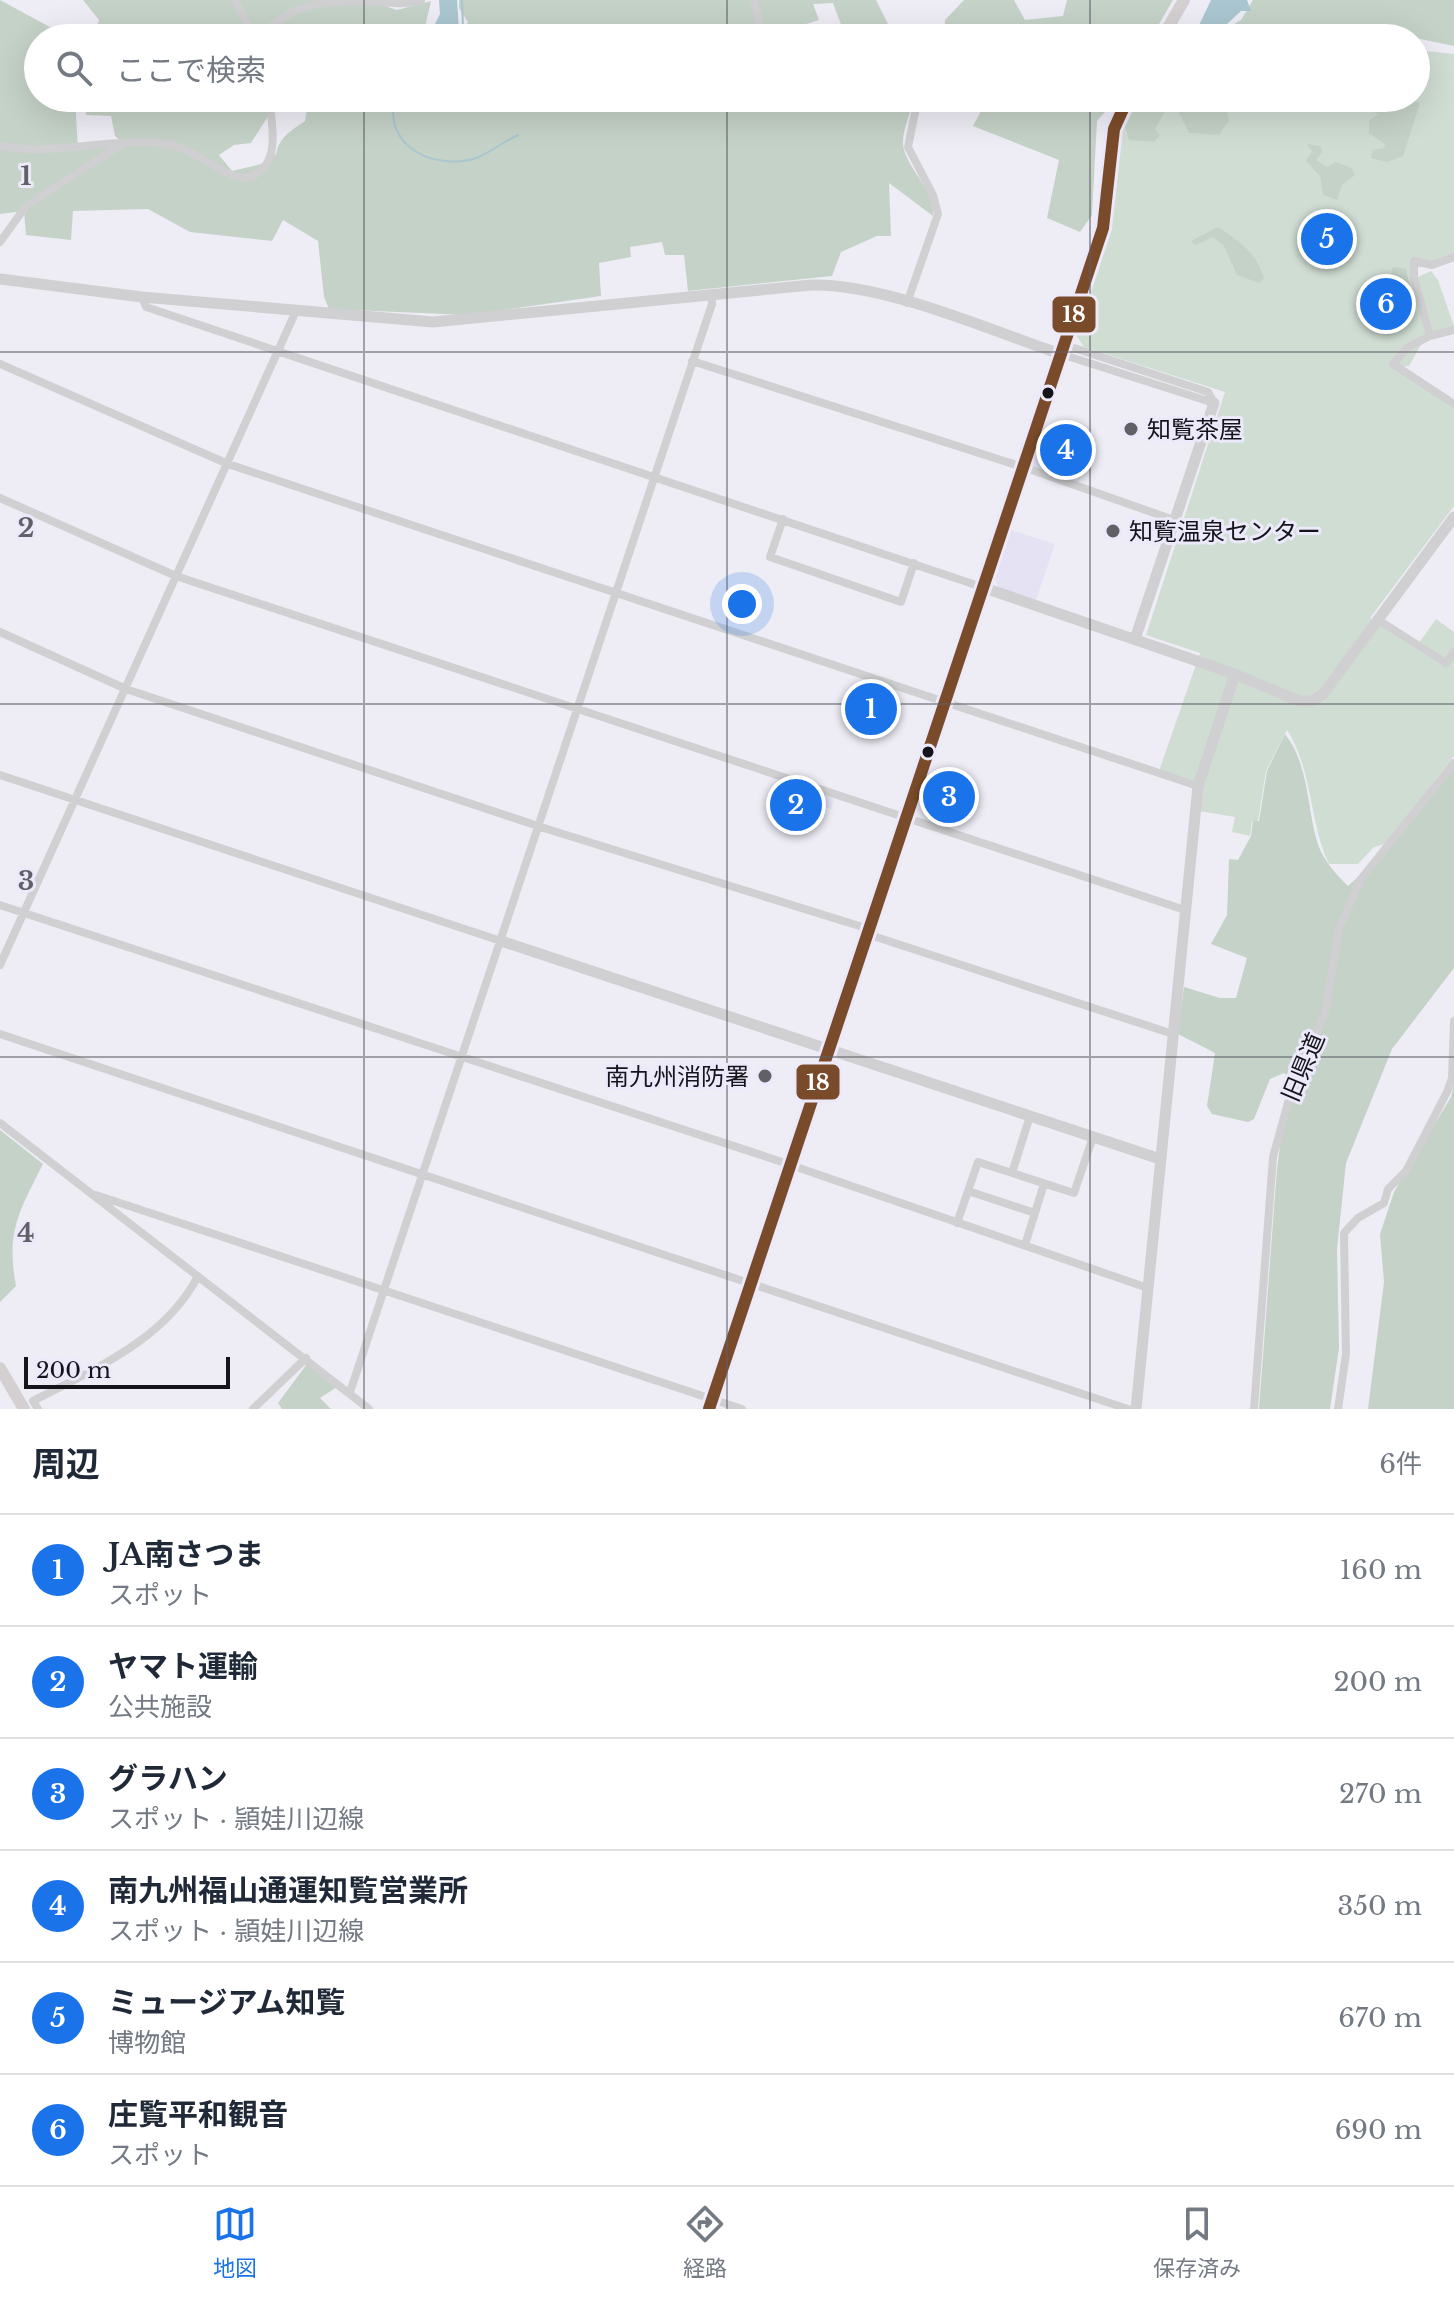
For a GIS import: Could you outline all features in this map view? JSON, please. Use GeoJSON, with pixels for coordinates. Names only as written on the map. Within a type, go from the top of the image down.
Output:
{"type":"FeatureCollection","features":[{"type":"Feature","properties":{"kind":"main road"},"geometry":{"type":"LineString","coordinates":[[1170,24],[1184,0]]}},
{"type":"Feature","properties":{"kind":"main road"},"geometry":{"type":"LineString","coordinates":[[711,1404],[1106,214],[1114,129],[1122,112]]}},
{"type":"Feature","properties":{"kind":"main road"},"geometry":{"type":"LineString","coordinates":[[0,1368],[24,1409]]}},
{"type":"Feature","properties":{"kind":"street"},"geometry":{"type":"LineString","coordinates":[[235,0],[248,24]]}},
{"type":"Feature","properties":{"kind":"street"},"geometry":{"type":"LineString","coordinates":[[272,24],[278,16],[297,6],[331,1],[406,4],[421,0]]}},
{"type":"Feature","properties":{"kind":"street"},"geometry":{"type":"LineString","coordinates":[[754,0],[760,24]]}},
{"type":"Feature","properties":{"kind":"street"},"geometry":{"type":"LineString","coordinates":[[0,146],[152,142],[193,150],[229,176],[245,179],[264,168],[271,158],[269,112]]}},
{"type":"Feature","properties":{"kind":"street"},"geometry":{"type":"LineString","coordinates":[[907,303],[938,214],[933,195],[908,147],[915,112]]}},
{"type":"Feature","properties":{"kind":"street"},"geometry":{"type":"LineString","coordinates":[[0,242],[26,206],[122,144]]}},
{"type":"Feature","properties":{"kind":"street"},"geometry":{"type":"LineString","coordinates":[[1430,336],[1414,278],[1414,261],[1432,265],[1454,257]]}},
{"type":"Feature","properties":{"kind":"street"},"geometry":{"type":"LineString","coordinates":[[0,279],[142,297],[433,322],[826,285],[874,292],[1060,354],[1074,348],[1208,392],[1214,403],[1135,639]]}},
{"type":"Feature","properties":{"kind":"street"},"geometry":{"type":"LineString","coordinates":[[350,1392],[617,593],[712,304],[711,294]]}},
{"type":"Feature","properties":{"kind":"street"},"geometry":{"type":"LineString","coordinates":[[142,297],[146,307],[914,563],[1235,674],[1299,701],[1312,701],[1323,694],[1377,619],[1449,532],[1454,517]]}},
{"type":"Feature","properties":{"kind":"street"},"geometry":{"type":"LineString","coordinates":[[0,965],[296,311]]}},
{"type":"Feature","properties":{"kind":"street"},"geometry":{"type":"LineString","coordinates":[[1454,330],[1430,336],[1408,347],[1393,364],[1454,404]]}},
{"type":"Feature","properties":{"kind":"street"},"geometry":{"type":"LineString","coordinates":[[692,361],[1021,467],[1174,520]]}},
{"type":"Feature","properties":{"kind":"street"},"geometry":{"type":"LineString","coordinates":[[0,364],[228,464],[1198,786]]}},
{"type":"Feature","properties":{"kind":"street"},"geometry":{"type":"LineString","coordinates":[[0,498],[176,576],[1185,910]]}},
{"type":"Feature","properties":{"kind":"street"},"geometry":{"type":"LineString","coordinates":[[783,519],[770,557],[901,602],[914,563]]}},
{"type":"Feature","properties":{"kind":"street"},"geometry":{"type":"LineString","coordinates":[[1377,619],[1446,663],[1454,652]]}},
{"type":"Feature","properties":{"kind":"street"},"geometry":{"type":"LineString","coordinates":[[0,632],[126,689],[1173,1034]]}},
{"type":"Feature","properties":{"kind":"street"},"geometry":{"type":"LineString","coordinates":[[1136,1409],[1198,786],[1235,674]]}},
{"type":"Feature","properties":{"kind":"street","name":"旧県道"},"geometry":{"type":"LineString","coordinates":[[1254,1409],[1273,1157],[1294,1081],[1325,1013],[1339,929],[1361,879],[1454,763]]}},
{"type":"Feature","properties":{"kind":"street"},"geometry":{"type":"LineString","coordinates":[[0,775],[1160,1159]]}},
{"type":"Feature","properties":{"kind":"street"},"geometry":{"type":"LineString","coordinates":[[0,905],[791,1166],[1148,1288]]}},
{"type":"Feature","properties":{"kind":"street"},"geometry":{"type":"LineString","coordinates":[[1338,1409],[1346,1354],[1344,1233],[1358,1218],[1384,1203],[1388,1189],[1406,1171],[1447,1092],[1452,1078],[1454,1021]]}},
{"type":"Feature","properties":{"kind":"street"},"geometry":{"type":"LineString","coordinates":[[0,1034],[1128,1409]]}},
{"type":"Feature","properties":{"kind":"street"},"geometry":{"type":"LineString","coordinates":[[1012,1173],[1030,1116]]}},
{"type":"Feature","properties":{"kind":"street"},"geometry":{"type":"LineString","coordinates":[[0,1123],[369,1409]]}},
{"type":"Feature","properties":{"kind":"street"},"geometry":{"type":"LineString","coordinates":[[957,1223],[978,1162],[1074,1193],[1093,1137]]}},
{"type":"Feature","properties":{"kind":"street"},"geometry":{"type":"LineString","coordinates":[[1025,1245],[1044,1184]]}},
{"type":"Feature","properties":{"kind":"street"},"geometry":{"type":"LineString","coordinates":[[968,1191],[1035,1213]]}},
{"type":"Feature","properties":{"kind":"street"},"geometry":{"type":"LineString","coordinates":[[96,1195],[386,1290],[711,1404],[742,1409]]}},
{"type":"Feature","properties":{"kind":"street"},"geometry":{"type":"LineString","coordinates":[[38,1409],[33,1401],[126,1351],[179,1308],[198,1276]]}},
{"type":"Feature","properties":{"kind":"street"},"geometry":{"type":"LineString","coordinates":[[253,1409],[306,1358]]}},
{"type":"Feature","properties":{"kind":"shaded area"},"geometry":{"type":"Polygon","coordinates":[[[0,0],[44,24],[24,24],[24,112],[76,112],[78,149],[126,146],[115,136],[111,116],[86,115],[86,112],[271,112],[251,143],[234,145],[219,155],[232,171],[261,164],[276,154],[283,138],[305,121],[306,112],[910,112],[903,146],[933,208],[933,216],[889,183],[891,236],[877,236],[841,252],[832,276],[688,291],[684,255],[665,255],[662,242],[630,247],[631,257],[599,263],[601,296],[467,315],[329,309],[324,297],[318,241],[283,220],[272,241],[190,232],[148,209],[73,211],[71,240],[26,235],[24,211],[0,214],[0,0]]]}},
{"type":"Feature","properties":{"kind":"shaded area"},"geometry":{"type":"Polygon","coordinates":[[[83,0],[368,0],[397,10],[431,1],[426,24],[98,24],[99,20],[83,0]]]}},
{"type":"Feature","properties":{"kind":"shaded area"},"geometry":{"type":"Polygon","coordinates":[[[459,0],[876,0],[888,24],[841,24],[833,3],[813,4],[819,20],[806,24],[467,24],[459,8],[459,0]]]}},
{"type":"Feature","properties":{"kind":"shaded area"},"geometry":{"type":"Polygon","coordinates":[[[964,0],[1014,0],[1025,20],[1063,16],[1067,0],[1173,0],[1159,24],[945,24],[945,20],[964,0]]]}},
{"type":"Feature","properties":{"kind":"shaded area"},"geometry":{"type":"Polygon","coordinates":[[[1253,0],[1454,0],[1454,46],[1430,41],[1430,24],[1234,24],[1241,20],[1253,0]]]}},
{"type":"Feature","properties":{"kind":"shaded area"},"geometry":{"type":"Polygon","coordinates":[[[1430,51],[1454,54],[1454,254],[1433,262],[1411,257],[1412,278],[1426,336],[1409,366],[1402,367],[1454,408],[1454,506],[1370,618],[1416,647],[1436,619],[1454,632],[1454,756],[1385,844],[1374,847],[1358,864],[1329,864],[1302,762],[1287,730],[1266,771],[1258,821],[1252,821],[1250,836],[1232,832],[1235,817],[1199,811],[1202,785],[1159,771],[1200,653],[1146,635],[1225,392],[1084,347],[1074,332],[1111,225],[1120,138],[1130,112],[1430,112],[1430,51]]]}},
{"type":"Feature","properties":{"kind":"shaded area"},"geometry":{"type":"Polygon","coordinates":[[[980,112],[1105,112],[1097,121],[1092,215],[1080,232],[1047,218],[1059,160],[973,126],[980,112]]]}},
{"type":"Feature","properties":{"kind":"shaded area"},"geometry":{"type":"Polygon","coordinates":[[[1133,112],[1165,112],[1155,129],[1160,135],[1154,142],[1129,140],[1125,126],[1133,112]]]}},
{"type":"Feature","properties":{"kind":"shaded area"},"geometry":{"type":"Polygon","coordinates":[[[1178,112],[1227,112],[1229,120],[1219,135],[1189,133],[1178,112]]]}},
{"type":"Feature","properties":{"kind":"shaded area"},"geometry":{"type":"Polygon","coordinates":[[[1375,112],[1417,112],[1403,156],[1387,162],[1371,158],[1372,150],[1384,148],[1385,144],[1369,133],[1369,120],[1378,115],[1375,112]]]}},
{"type":"Feature","properties":{"kind":"shaded area"},"geometry":{"type":"Polygon","coordinates":[[[1307,144],[1320,146],[1323,151],[1316,160],[1327,167],[1336,162],[1351,168],[1355,175],[1342,185],[1337,200],[1323,195],[1320,176],[1306,161],[1312,151],[1307,144]]]}},
{"type":"Feature","properties":{"kind":"shaded area"},"geometry":{"type":"Polygon","coordinates":[[[1218,227],[1252,254],[1264,278],[1259,283],[1237,275],[1224,246],[1213,237],[1195,245],[1191,241],[1218,227]]]}},
{"type":"Feature","properties":{"kind":"shaded area"},"geometry":{"type":"Polygon","coordinates":[[[1393,267],[1406,269],[1411,292],[1397,312],[1388,315],[1378,306],[1393,267]]]}},
{"type":"Feature","properties":{"kind":"shaded area"},"geometry":{"type":"Polygon","coordinates":[[[1431,271],[1438,280],[1454,326],[1431,333],[1416,278],[1431,271]]]}},
{"type":"Feature","properties":{"kind":"shaded area"},"geometry":{"type":"Polygon","coordinates":[[[1034,450],[1084,467],[1078,483],[1032,467],[1030,460],[1034,450]]]}},
{"type":"Feature","properties":{"kind":"shaded area"},"geometry":{"type":"Polygon","coordinates":[[[1008,529],[1055,544],[1036,600],[999,588],[996,582],[993,572],[1008,529]]]}},
{"type":"Feature","properties":{"kind":"shaded area"},"geometry":{"type":"Polygon","coordinates":[[[1285,734],[1303,771],[1318,845],[1348,886],[1393,845],[1454,769],[1454,968],[1392,1049],[1346,1163],[1337,1249],[1339,1348],[1330,1409],[1259,1409],[1277,1169],[1289,1078],[1284,1073],[1270,1079],[1254,1119],[1248,1122],[1212,1114],[1207,1106],[1215,1053],[1178,1034],[1184,987],[1220,998],[1236,998],[1247,958],[1211,944],[1227,915],[1229,859],[1238,860],[1251,836],[1253,821],[1259,821],[1267,771],[1285,734]]]}},
{"type":"Feature","properties":{"kind":"shaded area"},"geometry":{"type":"Polygon","coordinates":[[[808,790],[834,798],[831,809],[821,806],[814,826],[798,820],[808,790]]]}},
{"type":"Feature","properties":{"kind":"shaded area"},"geometry":{"type":"Polygon","coordinates":[[[1454,1083],[1454,1409],[1368,1409],[1384,1282],[1380,1234],[1394,1192],[1451,1097],[1454,1083]]]}},
{"type":"Feature","properties":{"kind":"shaded area"},"geometry":{"type":"Polygon","coordinates":[[[0,1130],[43,1164],[17,1222],[13,1250],[16,1286],[0,1302],[0,1130]]]}},
{"type":"Feature","properties":{"kind":"shaded area"},"geometry":{"type":"Polygon","coordinates":[[[307,1364],[337,1387],[320,1398],[331,1409],[282,1409],[278,1403],[307,1364]]]}},
{"type":"Feature","properties":{"kind":"water"},"geometry":{"type":"Polygon","coordinates":[[[439,0],[457,0],[459,24],[435,24],[440,14],[439,0]]]}},
{"type":"Feature","properties":{"kind":"water"},"geometry":{"type":"Polygon","coordinates":[[[1211,0],[1247,0],[1251,11],[1241,11],[1227,24],[1200,24],[1211,0]]]}},
{"type":"Feature","properties":{"kind":"waterway"},"geometry":{"type":"LineString","coordinates":[[462,0],[463,24]]}},
{"type":"Feature","properties":{"kind":"waterway"},"geometry":{"type":"LineString","coordinates":[[393,112],[397,131],[405,143],[417,152],[447,161],[479,157],[518,135]]}},
{"type":"Feature","properties":{"kind":"transit line","name":"18"},"geometry":{"type":"LineString","coordinates":[[709,1409],[1103,228],[1114,129],[1122,112]]}},
{"type":"Feature","properties":{"kind":"place","name":"ミュージアム知覧"},"geometry":{"type":"Point","coordinates":[1327,239]}},
{"type":"Feature","properties":{"kind":"place","name":"庄覧平和観音"},"geometry":{"type":"Point","coordinates":[1386,304]}},
{"type":"Feature","properties":{"kind":"place","name":"知覧茶屋"},"geometry":{"type":"Point","coordinates":[1131,429]}},
{"type":"Feature","properties":{"kind":"place","name":"南九州福山通運知覧営業所"},"geometry":{"type":"Point","coordinates":[1066,450]}},
{"type":"Feature","properties":{"kind":"place","name":"知覧温泉センター"},"geometry":{"type":"Point","coordinates":[1113,531]}},
{"type":"Feature","properties":{"kind":"place","name":"JA南さつま"},"geometry":{"type":"Point","coordinates":[871,709]}},
{"type":"Feature","properties":{"kind":"place","name":"グラハン"},"geometry":{"type":"Point","coordinates":[949,797]}},
{"type":"Feature","properties":{"kind":"place","name":"ヤマト運輸"},"geometry":{"type":"Point","coordinates":[796,805]}},
{"type":"Feature","properties":{"kind":"place","name":"南九州消防署"},"geometry":{"type":"Point","coordinates":[765,1076]}}]}
